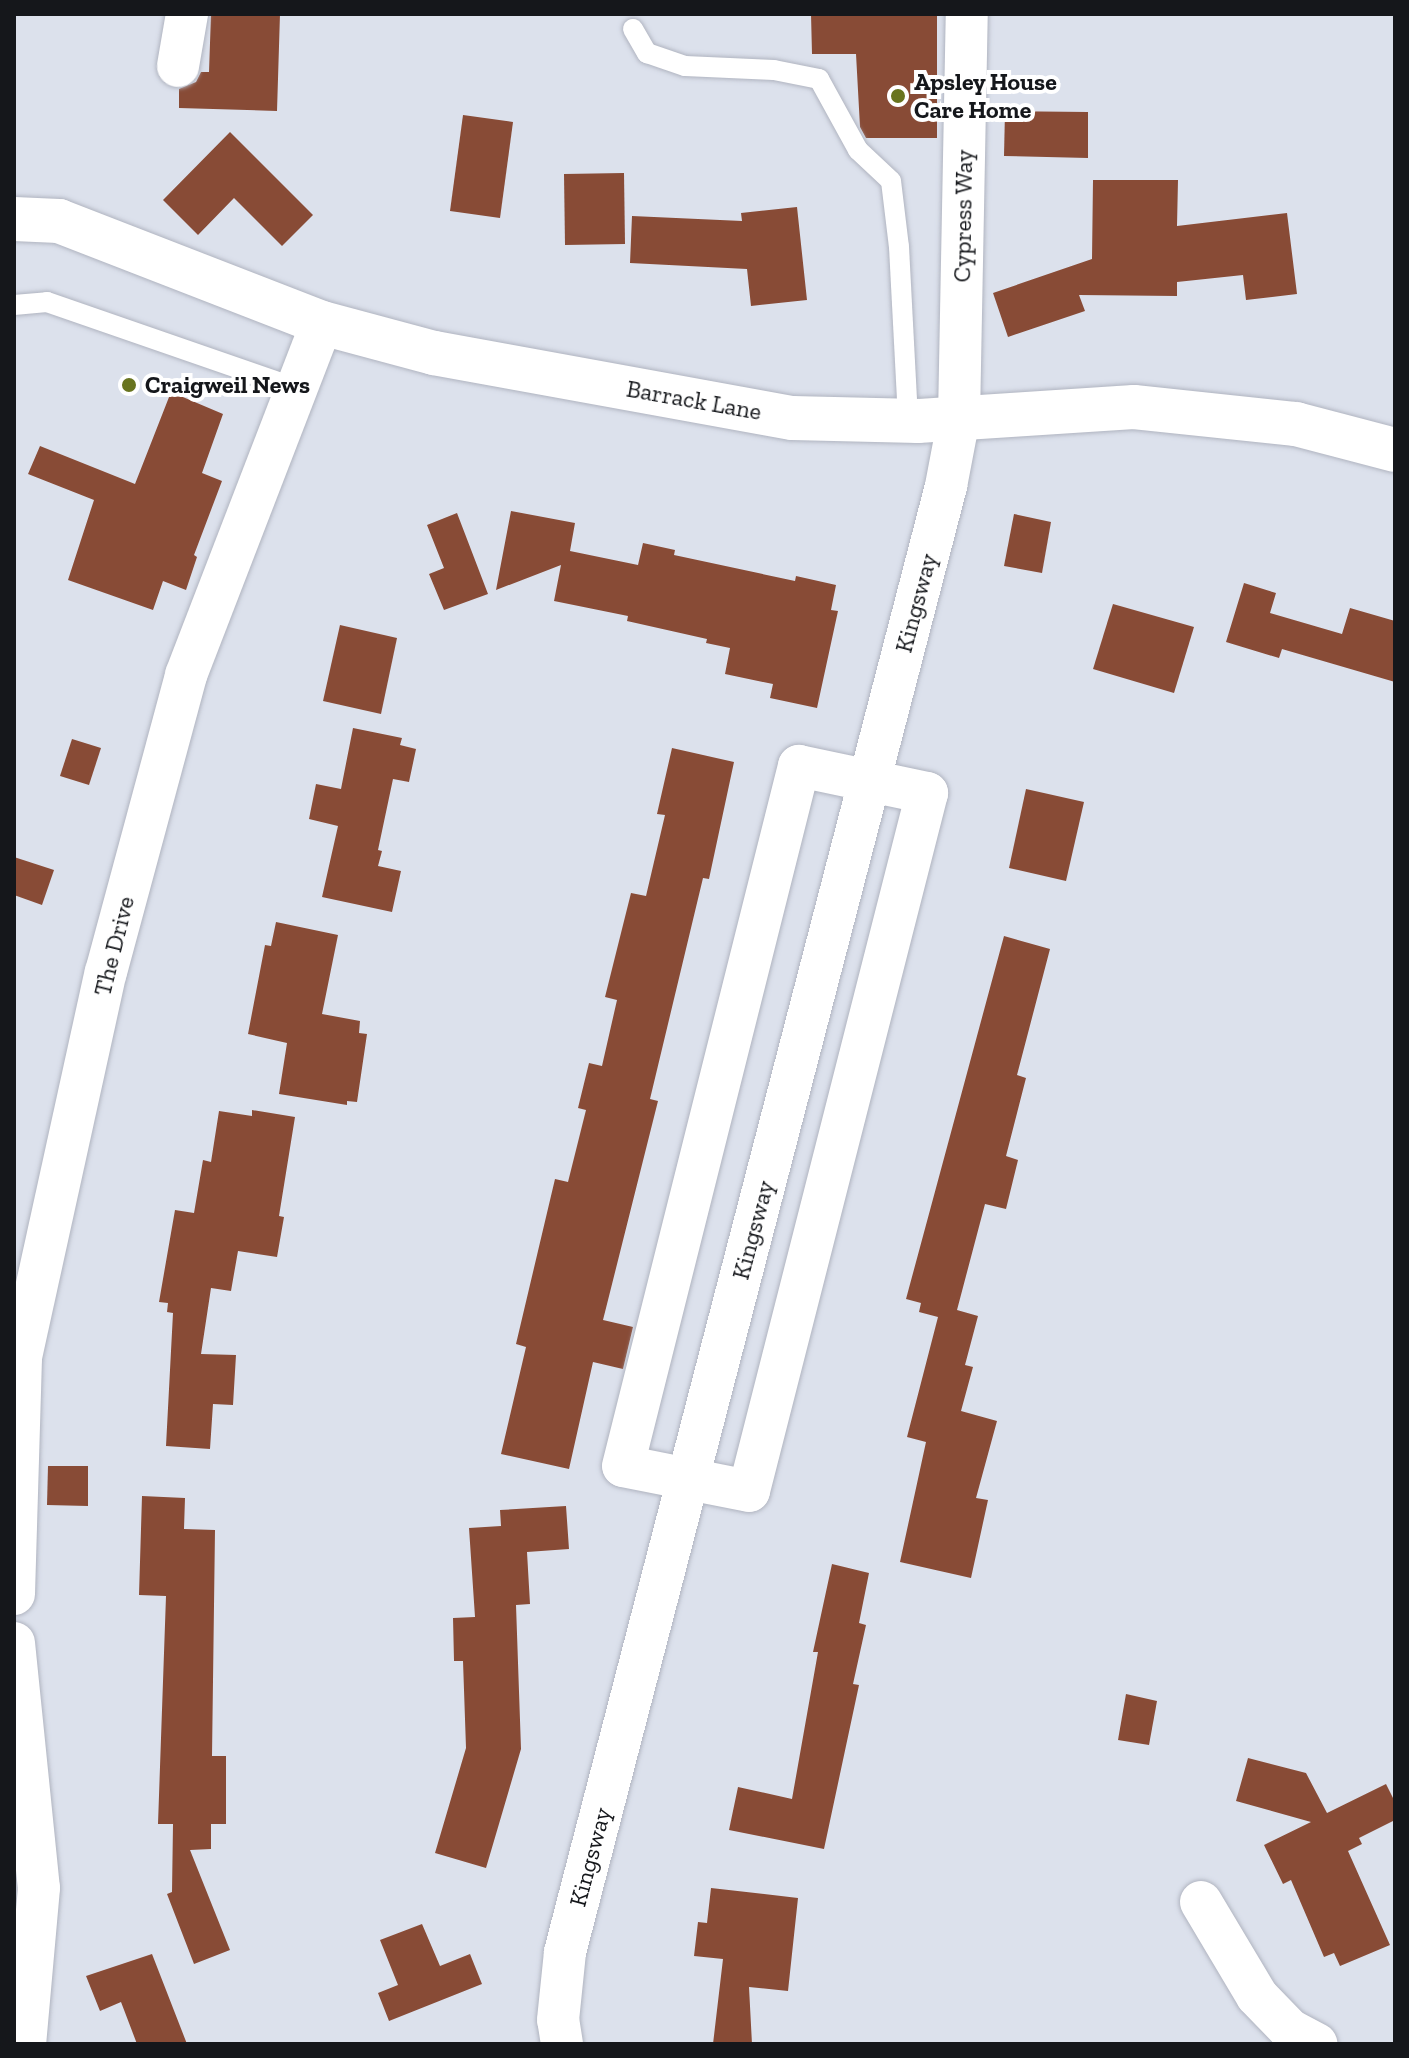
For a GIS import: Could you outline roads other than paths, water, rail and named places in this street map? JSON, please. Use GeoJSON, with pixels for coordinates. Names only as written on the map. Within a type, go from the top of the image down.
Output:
{"type":"FeatureCollection","features":[{"type":"Feature","properties":{"kind":"street"},"geometry":{"type":"LineString","coordinates":[[178,66],[187,14]]}},
{"type":"Feature","properties":{"kind":"street","name":"Cypress Way"},"geometry":{"type":"LineString","coordinates":[[959,418],[967,14]]}},
{"type":"Feature","properties":{"kind":"street","name":"Barrack Lane"},"geometry":{"type":"LineString","coordinates":[[14,219],[59,221],[322,323],[434,353],[792,418],[908,421],[1134,407],[1296,424],[1395,450]]}},
{"type":"Feature","properties":{"kind":"street","name":"The Drive"},"geometry":{"type":"LineString","coordinates":[[14,1594],[18,1356],[106,972],[186,675],[322,323]]}},
{"type":"Feature","properties":{"kind":"street","name":"Kingsway"},"geometry":{"type":"LineString","coordinates":[[562,2044],[558,2020],[565,1952],[946,486],[959,418]]}},
{"type":"Feature","properties":{"kind":"street"},"geometry":{"type":"LineString","coordinates":[[799,766],[870,778],[927,793],[749,1491],[623,1466],[799,766]]}},
{"type":"Feature","properties":{"kind":"street"},"geometry":{"type":"LineString","coordinates":[[14,1643],[39,1888],[25,2044]]}},
{"type":"Feature","properties":{"kind":"street"},"geometry":{"type":"LineString","coordinates":[[1201,1902],[1257,1996],[1290,2030],[1316,2044]]}},
{"type":"Feature","properties":{"kind":"lane"},"geometry":{"type":"LineString","coordinates":[[633,29],[647,53],[685,66],[774,70],[819,79],[858,150],[891,181],[899,247],[908,421]]}},
{"type":"Feature","properties":{"kind":"lane"},"geometry":{"type":"LineString","coordinates":[[14,305],[47,302],[295,388]]}},
{"type":"Feature","properties":{"kind":"place","name":"Apsley House Care Home"},"geometry":{"type":"Point","coordinates":[898,96]}},
{"type":"Feature","properties":{"kind":"place","name":"Craigweil News"},"geometry":{"type":"Point","coordinates":[129,385]}}]}
